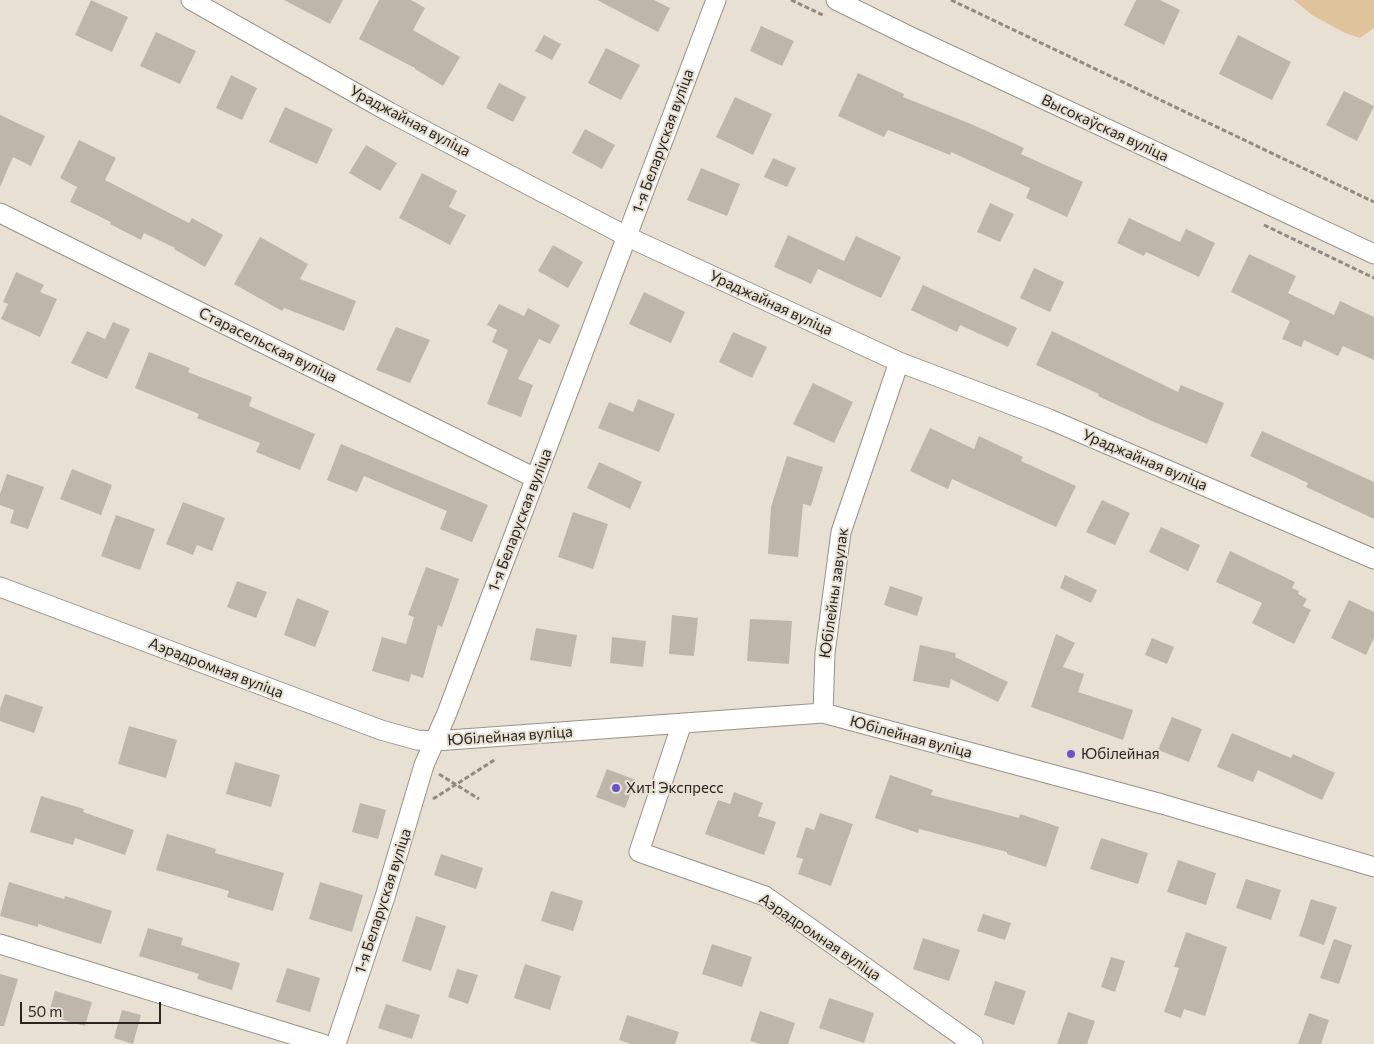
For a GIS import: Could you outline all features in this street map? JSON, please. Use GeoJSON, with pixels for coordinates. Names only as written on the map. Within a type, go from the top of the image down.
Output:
{"type":"FeatureCollection","features":[{"type":"Feature","properties":{"kind":"street","name":"Ураджайная вуліца"},"geometry":{"type":"LineString","coordinates":[[191,0],[389,112],[628,237],[899,362],[1049,418],[1374,559]]}},
{"type":"Feature","properties":{"kind":"street","name":"1-я Беларуская вуліца"},"geometry":{"type":"LineString","coordinates":[[336,1044],[411,813],[424,765],[435,741],[628,237],[716,0]]}},
{"type":"Feature","properties":{"kind":"street","name":"Высокаўская вуліца"},"geometry":{"type":"LineString","coordinates":[[836,0],[1374,254]]}},
{"type":"Feature","properties":{"kind":"street","name":"Старасельская вуліца"},"geometry":{"type":"LineString","coordinates":[[0,213],[536,478]]}},
{"type":"Feature","properties":{"kind":"street","name":"Юбілейны завулак"},"geometry":{"type":"LineString","coordinates":[[824,713],[825,654],[840,532],[899,362]]}},
{"type":"Feature","properties":{"kind":"street","name":"Аэрадромная вуліца"},"geometry":{"type":"LineString","coordinates":[[0,587],[381,730],[417,740],[435,741]]}},
{"type":"Feature","properties":{"kind":"street","name":"Юбілейная вуліца"},"geometry":{"type":"LineString","coordinates":[[435,741],[824,713],[1162,804],[1374,867]]}},
{"type":"Feature","properties":{"kind":"street","name":"Аэрадромная вуліца"},"geometry":{"type":"LineString","coordinates":[[682,723],[640,852],[765,896],[973,1044]]}},
{"type":"Feature","properties":{"kind":"street"},"geometry":{"type":"LineString","coordinates":[[0,944],[323,1044]]}},
{"type":"Feature","properties":{"kind":"path"},"geometry":{"type":"LineString","coordinates":[[951,0],[1374,202]]}},
{"type":"Feature","properties":{"kind":"path"},"geometry":{"type":"LineString","coordinates":[[411,813],[496,759]]}},
{"type":"Feature","properties":{"kind":"path"},"geometry":{"type":"LineString","coordinates":[[424,765],[478,799]]}},
{"type":"Feature","properties":{"kind":"shaded area"},"geometry":{"type":"Polygon","coordinates":[[[1294,0],[1374,0],[1374,28],[1360,38],[1345,33],[1312,15],[1294,0]]]}},
{"type":"Feature","properties":{"kind":"building"},"geometry":{"type":"Polygon","coordinates":[[[91,0],[128,17],[112,52],[75,35],[91,0]]]}},
{"type":"Feature","properties":{"kind":"building"},"geometry":{"type":"Polygon","coordinates":[[[284,0],[343,0],[330,24],[284,0]]]}},
{"type":"Feature","properties":{"kind":"building"},"geometry":{"type":"Polygon","coordinates":[[[379,0],[411,0],[425,8],[413,30],[460,57],[443,86],[415,68],[359,39],[379,0]]]}},
{"type":"Feature","properties":{"kind":"building"},"geometry":{"type":"Polygon","coordinates":[[[597,0],[654,0],[670,8],[658,32],[597,0]]]}},
{"type":"Feature","properties":{"kind":"building"},"geometry":{"type":"Polygon","coordinates":[[[1136,0],[1160,0],[1180,10],[1164,45],[1124,25],[1136,0]]]}},
{"type":"Feature","properties":{"kind":"building"},"geometry":{"type":"Polygon","coordinates":[[[761,26],[794,41],[782,66],[750,51],[761,26]]]}},
{"type":"Feature","properties":{"kind":"building"},"geometry":{"type":"Polygon","coordinates":[[[156,32],[196,51],[180,84],[140,66],[156,32]]]}},
{"type":"Feature","properties":{"kind":"building"},"geometry":{"type":"Polygon","coordinates":[[[544,35],[561,44],[552,60],[535,51],[544,35]]]}},
{"type":"Feature","properties":{"kind":"building"},"geometry":{"type":"Polygon","coordinates":[[[1238,35],[1291,62],[1272,100],[1219,74],[1238,35]]]}},
{"type":"Feature","properties":{"kind":"building"},"geometry":{"type":"Polygon","coordinates":[[[606,48],[640,65],[621,100],[588,83],[606,48]]]}},
{"type":"Feature","properties":{"kind":"building"},"geometry":{"type":"Polygon","coordinates":[[[858,73],[904,94],[903,97],[971,124],[1024,148],[1021,154],[1083,182],[1067,217],[1026,198],[1030,188],[951,152],[950,155],[888,130],[884,137],[838,116],[858,73]]]}},
{"type":"Feature","properties":{"kind":"building"},"geometry":{"type":"Polygon","coordinates":[[[231,75],[257,88],[242,120],[216,108],[231,75]]]}},
{"type":"Feature","properties":{"kind":"building"},"geometry":{"type":"Polygon","coordinates":[[[499,83],[526,97],[513,122],[486,108],[499,83]]]}},
{"type":"Feature","properties":{"kind":"building"},"geometry":{"type":"Polygon","coordinates":[[[1344,91],[1374,106],[1357,141],[1326,125],[1344,91]]]}},
{"type":"Feature","properties":{"kind":"building"},"geometry":{"type":"Polygon","coordinates":[[[735,97],[772,114],[753,155],[716,137],[735,97]]]}},
{"type":"Feature","properties":{"kind":"building"},"geometry":{"type":"Polygon","coordinates":[[[285,107],[333,129],[317,164],[269,142],[285,107]]]}},
{"type":"Feature","properties":{"kind":"building"},"geometry":{"type":"Polygon","coordinates":[[[0,115],[45,136],[31,166],[13,157],[0,187],[0,115]]]}},
{"type":"Feature","properties":{"kind":"building"},"geometry":{"type":"Polygon","coordinates":[[[585,129],[615,145],[602,169],[572,153],[585,129]]]}},
{"type":"Feature","properties":{"kind":"building"},"geometry":{"type":"Polygon","coordinates":[[[79,140],[116,158],[105,180],[189,223],[192,218],[223,235],[205,267],[175,248],[144,233],[141,240],[110,224],[111,222],[70,202],[77,187],[60,178],[79,140]]]}},
{"type":"Feature","properties":{"kind":"building"},"geometry":{"type":"Polygon","coordinates":[[[366,145],[397,163],[380,191],[349,173],[366,145]]]}},
{"type":"Feature","properties":{"kind":"building"},"geometry":{"type":"Polygon","coordinates":[[[773,158],[796,168],[787,187],[764,177],[773,158]]]}},
{"type":"Feature","properties":{"kind":"building"},"geometry":{"type":"Polygon","coordinates":[[[701,168],[740,184],[727,216],[687,200],[701,168]]]}},
{"type":"Feature","properties":{"kind":"building"},"geometry":{"type":"Polygon","coordinates":[[[422,173],[457,191],[449,207],[466,215],[450,245],[399,218],[422,173]]]}},
{"type":"Feature","properties":{"kind":"building"},"geometry":{"type":"Polygon","coordinates":[[[990,203],[1014,214],[1000,242],[977,232],[990,203]]]}},
{"type":"Feature","properties":{"kind":"building"},"geometry":{"type":"Polygon","coordinates":[[[1129,218],[1180,242],[1186,229],[1215,243],[1199,277],[1146,252],[1144,256],[1117,243],[1129,218]]]}},
{"type":"Feature","properties":{"kind":"building"},"geometry":{"type":"Polygon","coordinates":[[[788,235],[844,261],[856,236],[901,257],[881,298],[818,269],[811,284],[774,267],[788,235]]]}},
{"type":"Feature","properties":{"kind":"building"},"geometry":{"type":"Polygon","coordinates":[[[260,237],[308,264],[300,279],[356,301],[344,331],[284,308],[282,311],[234,284],[260,237]]]}},
{"type":"Feature","properties":{"kind":"building"},"geometry":{"type":"Polygon","coordinates":[[[553,245],[583,262],[568,288],[538,271],[553,245]]]}},
{"type":"Feature","properties":{"kind":"building"},"geometry":{"type":"Polygon","coordinates":[[[1249,254],[1296,276],[1288,293],[1334,315],[1340,301],[1374,317],[1374,360],[1343,346],[1338,356],[1304,340],[1301,347],[1282,339],[1290,321],[1231,292],[1249,254]]]}},
{"type":"Feature","properties":{"kind":"building"},"geometry":{"type":"Polygon","coordinates":[[[1034,268],[1064,282],[1050,312],[1020,298],[1034,268]]]}},
{"type":"Feature","properties":{"kind":"building"},"geometry":{"type":"Polygon","coordinates":[[[16,272],[44,285],[40,292],[57,299],[40,337],[1,319],[8,304],[3,302],[16,272]]]}},
{"type":"Feature","properties":{"kind":"building"},"geometry":{"type":"Polygon","coordinates":[[[923,285],[1017,328],[1008,347],[960,325],[957,332],[911,310],[923,285]]]}},
{"type":"Feature","properties":{"kind":"building"},"geometry":{"type":"Polygon","coordinates":[[[644,292],[685,312],[671,343],[629,324],[644,292]]]}},
{"type":"Feature","properties":{"kind":"building"},"geometry":{"type":"Polygon","coordinates":[[[499,304],[524,316],[528,308],[560,325],[550,344],[539,339],[518,379],[533,385],[521,417],[487,404],[508,350],[492,342],[497,330],[487,325],[499,304]]]}},
{"type":"Feature","properties":{"kind":"building"},"geometry":{"type":"Polygon","coordinates":[[[113,322],[130,329],[107,379],[71,363],[87,331],[105,339],[113,322]]]}},
{"type":"Feature","properties":{"kind":"building"},"geometry":{"type":"Polygon","coordinates":[[[396,327],[430,340],[410,383],[376,370],[396,327]]]}},
{"type":"Feature","properties":{"kind":"building"},"geometry":{"type":"Polygon","coordinates":[[[1052,331],[1178,392],[1181,385],[1224,403],[1207,444],[1154,422],[1036,365],[1052,331]]]}},
{"type":"Feature","properties":{"kind":"building"},"geometry":{"type":"Polygon","coordinates":[[[733,332],[767,347],[752,378],[719,362],[733,332]]]}},
{"type":"Feature","properties":{"kind":"building"},"geometry":{"type":"Polygon","coordinates":[[[149,352],[190,368],[188,372],[252,397],[249,406],[315,434],[300,470],[256,452],[260,443],[197,418],[199,414],[135,388],[149,352]]]}},
{"type":"Feature","properties":{"kind":"building"},"geometry":{"type":"Polygon","coordinates":[[[813,383],[853,402],[834,443],[793,424],[813,383]]]}},
{"type":"Feature","properties":{"kind":"building"},"geometry":{"type":"Polygon","coordinates":[[[638,399],[675,414],[659,452],[598,428],[609,402],[633,412],[638,399]]]}},
{"type":"Feature","properties":{"kind":"building"},"geometry":{"type":"Polygon","coordinates":[[[930,428],[974,449],[979,436],[1023,457],[1021,461],[1076,486],[1056,527],[952,479],[948,489],[910,471],[930,428]]]}},
{"type":"Feature","properties":{"kind":"building"},"geometry":{"type":"Polygon","coordinates":[[[1262,431],[1374,482],[1374,519],[1306,487],[1308,483],[1250,456],[1262,431]]]}},
{"type":"Feature","properties":{"kind":"building"},"geometry":{"type":"Polygon","coordinates":[[[341,444],[488,505],[472,542],[440,529],[447,511],[364,476],[357,492],[327,480],[341,444]]]}},
{"type":"Feature","properties":{"kind":"building"},"geometry":{"type":"Polygon","coordinates":[[[787,456],[823,467],[811,506],[803,504],[798,557],[768,554],[771,507],[787,456]]]}},
{"type":"Feature","properties":{"kind":"building"},"geometry":{"type":"Polygon","coordinates":[[[599,462],[642,482],[630,509],[587,488],[599,462]]]}},
{"type":"Feature","properties":{"kind":"building"},"geometry":{"type":"Polygon","coordinates":[[[72,469],[112,485],[101,515],[60,499],[72,469]]]}},
{"type":"Feature","properties":{"kind":"building"},"geometry":{"type":"Polygon","coordinates":[[[7,474],[44,487],[28,529],[10,523],[14,510],[0,505],[0,494],[7,474]]]}},
{"type":"Feature","properties":{"kind":"building"},"geometry":{"type":"Polygon","coordinates":[[[1102,500],[1130,513],[1115,545],[1086,532],[1102,500]]]}},
{"type":"Feature","properties":{"kind":"building"},"geometry":{"type":"Polygon","coordinates":[[[183,502],[225,518],[212,551],[197,545],[193,555],[166,544],[183,502]]]}},
{"type":"Feature","properties":{"kind":"building"},"geometry":{"type":"Polygon","coordinates":[[[573,512],[608,524],[593,569],[558,557],[573,512]]]}},
{"type":"Feature","properties":{"kind":"building"},"geometry":{"type":"Polygon","coordinates":[[[116,515],[155,529],[140,570],[101,556],[116,515]]]}},
{"type":"Feature","properties":{"kind":"building"},"geometry":{"type":"Polygon","coordinates":[[[1161,527],[1200,545],[1188,571],[1149,552],[1161,527]]]}},
{"type":"Feature","properties":{"kind":"building"},"geometry":{"type":"Polygon","coordinates":[[[1230,551],[1295,582],[1292,588],[1299,591],[1298,594],[1307,599],[1303,606],[1311,610],[1294,644],[1252,623],[1262,603],[1216,582],[1230,551]]]}},
{"type":"Feature","properties":{"kind":"building"},"geometry":{"type":"Polygon","coordinates":[[[426,567],[459,579],[442,627],[438,625],[423,678],[411,674],[409,682],[372,671],[382,637],[406,644],[414,617],[408,615],[426,567]]]}},
{"type":"Feature","properties":{"kind":"building"},"geometry":{"type":"Polygon","coordinates":[[[1065,575],[1097,590],[1091,603],[1060,588],[1065,575]]]}},
{"type":"Feature","properties":{"kind":"building"},"geometry":{"type":"Polygon","coordinates":[[[237,581],[267,592],[256,618],[227,607],[237,581]]]}},
{"type":"Feature","properties":{"kind":"building"},"geometry":{"type":"Polygon","coordinates":[[[890,586],[923,597],[917,616],[884,605],[890,586]]]}},
{"type":"Feature","properties":{"kind":"building"},"geometry":{"type":"Polygon","coordinates":[[[297,598],[329,611],[315,647],[284,635],[297,598]]]}},
{"type":"Feature","properties":{"kind":"building"},"geometry":{"type":"Polygon","coordinates":[[[1349,600],[1374,612],[1374,638],[1366,655],[1331,638],[1349,600]]]}},
{"type":"Feature","properties":{"kind":"building"},"geometry":{"type":"Polygon","coordinates":[[[672,615],[698,618],[694,656],[669,654],[672,615]]]}},
{"type":"Feature","properties":{"kind":"building"},"geometry":{"type":"Polygon","coordinates":[[[750,619],[792,621],[789,664],[747,661],[750,619]]]}},
{"type":"Feature","properties":{"kind":"building"},"geometry":{"type":"Polygon","coordinates":[[[536,628],[577,635],[571,667],[530,660],[536,628]]]}},
{"type":"Feature","properties":{"kind":"building"},"geometry":{"type":"Polygon","coordinates":[[[1056,634],[1075,643],[1063,667],[1084,674],[1078,692],[1133,710],[1123,740],[1031,707],[1056,634]]]}},
{"type":"Feature","properties":{"kind":"building"},"geometry":{"type":"Polygon","coordinates":[[[612,637],[646,641],[643,667],[610,663],[612,637]]]}},
{"type":"Feature","properties":{"kind":"building"},"geometry":{"type":"Polygon","coordinates":[[[1152,638],[1174,647],[1167,664],[1145,655],[1152,638]]]}},
{"type":"Feature","properties":{"kind":"building"},"geometry":{"type":"Polygon","coordinates":[[[920,645],[956,653],[955,657],[1008,682],[998,702],[951,679],[949,688],[913,681],[920,645]]]}},
{"type":"Feature","properties":{"kind":"building"},"geometry":{"type":"Polygon","coordinates":[[[5,694],[43,707],[34,733],[0,721],[0,709],[5,694]]]}},
{"type":"Feature","properties":{"kind":"building"},"geometry":{"type":"Polygon","coordinates":[[[1172,717],[1202,729],[1189,762],[1158,750],[1172,717]]]}},
{"type":"Feature","properties":{"kind":"building"},"geometry":{"type":"Polygon","coordinates":[[[129,726],[177,740],[166,778],[118,764],[129,726]]]}},
{"type":"Feature","properties":{"kind":"building"},"geometry":{"type":"Polygon","coordinates":[[[1232,733],[1291,758],[1293,754],[1335,773],[1322,800],[1258,770],[1253,782],[1217,767],[1232,733]]]}},
{"type":"Feature","properties":{"kind":"building"},"geometry":{"type":"Polygon","coordinates":[[[235,762],[280,775],[271,807],[226,794],[235,762]]]}},
{"type":"Feature","properties":{"kind":"building","name":"Хит! Экспресс"},"geometry":{"type":"Polygon","coordinates":[[[607,769],[636,780],[625,808],[596,797],[607,769]]]}},
{"type":"Feature","properties":{"kind":"building"},"geometry":{"type":"Polygon","coordinates":[[[890,775],[933,790],[931,795],[1019,818],[1020,814],[1059,827],[1046,867],[1007,854],[1007,852],[919,829],[918,833],[875,818],[890,775]]]}},
{"type":"Feature","properties":{"kind":"building"},"geometry":{"type":"Polygon","coordinates":[[[734,792],[763,803],[758,816],[776,822],[764,855],[705,834],[718,800],[730,804],[734,792]]]}},
{"type":"Feature","properties":{"kind":"building"},"geometry":{"type":"Polygon","coordinates":[[[41,796],[84,809],[83,812],[134,830],[125,855],[75,838],[73,845],[30,832],[41,796]]]}},
{"type":"Feature","properties":{"kind":"building"},"geometry":{"type":"Polygon","coordinates":[[[360,803],[386,810],[378,839],[352,832],[360,803]]]}},
{"type":"Feature","properties":{"kind":"building"},"geometry":{"type":"Polygon","coordinates":[[[820,813],[853,824],[831,886],[798,874],[803,859],[796,857],[806,827],[814,830],[820,813]]]}},
{"type":"Feature","properties":{"kind":"building"},"geometry":{"type":"Polygon","coordinates":[[[167,834],[216,849],[215,853],[284,873],[273,911],[227,897],[229,891],[156,870],[167,834]]]}},
{"type":"Feature","properties":{"kind":"building"},"geometry":{"type":"Polygon","coordinates":[[[1101,838],[1148,853],[1138,884],[1090,869],[1101,838]]]}},
{"type":"Feature","properties":{"kind":"building"},"geometry":{"type":"Polygon","coordinates":[[[441,854],[483,868],[476,889],[434,875],[441,854]]]}},
{"type":"Feature","properties":{"kind":"building"},"geometry":{"type":"Polygon","coordinates":[[[1178,860],[1216,873],[1206,905],[1167,892],[1178,860]]]}},
{"type":"Feature","properties":{"kind":"building"},"geometry":{"type":"Polygon","coordinates":[[[1246,879],[1281,890],[1271,920],[1236,908],[1246,879]]]}},
{"type":"Feature","properties":{"kind":"building"},"geometry":{"type":"Polygon","coordinates":[[[9,882],[64,899],[65,896],[112,911],[101,944],[38,924],[38,927],[0,916],[9,882]]]}},
{"type":"Feature","properties":{"kind":"building"},"geometry":{"type":"Polygon","coordinates":[[[320,882],[363,895],[352,932],[309,919],[320,882]]]}},
{"type":"Feature","properties":{"kind":"building"},"geometry":{"type":"Polygon","coordinates":[[[551,891],[583,901],[573,931],[541,921],[551,891]]]}},
{"type":"Feature","properties":{"kind":"building"},"geometry":{"type":"Polygon","coordinates":[[[1311,899],[1337,907],[1324,945],[1299,936],[1311,899]]]}},
{"type":"Feature","properties":{"kind":"building"},"geometry":{"type":"Polygon","coordinates":[[[983,914],[1011,923],[1005,940],[977,931],[983,914]]]}},
{"type":"Feature","properties":{"kind":"building"},"geometry":{"type":"Polygon","coordinates":[[[416,916],[446,926],[431,971],[402,961],[416,916]]]}},
{"type":"Feature","properties":{"kind":"building"},"geometry":{"type":"Polygon","coordinates":[[[148,928],[183,938],[181,945],[240,963],[232,990],[197,979],[199,974],[139,956],[148,928]]]}},
{"type":"Feature","properties":{"kind":"building"},"geometry":{"type":"Polygon","coordinates":[[[1186,932],[1227,947],[1205,1016],[1184,1009],[1181,1018],[1164,1012],[1179,968],[1174,967],[1186,932]]]}},
{"type":"Feature","properties":{"kind":"building"},"geometry":{"type":"Polygon","coordinates":[[[923,938],[960,950],[949,981],[913,969],[923,938]]]}},
{"type":"Feature","properties":{"kind":"building"},"geometry":{"type":"Polygon","coordinates":[[[1334,939],[1352,945],[1339,984],[1320,978],[1334,939]]]}},
{"type":"Feature","properties":{"kind":"building"},"geometry":{"type":"Polygon","coordinates":[[[712,944],[752,957],[742,987],[702,974],[712,944]]]}},
{"type":"Feature","properties":{"kind":"building"},"geometry":{"type":"Polygon","coordinates":[[[1111,957],[1125,961],[1115,992],[1101,987],[1111,957]]]}},
{"type":"Feature","properties":{"kind":"building"},"geometry":{"type":"Polygon","coordinates":[[[525,964],[561,976],[550,1010],[514,998],[525,964]]]}},
{"type":"Feature","properties":{"kind":"building"},"geometry":{"type":"Polygon","coordinates":[[[287,968],[320,978],[310,1012],[276,1002],[287,968]]]}},
{"type":"Feature","properties":{"kind":"building"},"geometry":{"type":"Polygon","coordinates":[[[457,969],[478,975],[468,1004],[448,997],[457,969]]]}},
{"type":"Feature","properties":{"kind":"building"},"geometry":{"type":"Polygon","coordinates":[[[0,974],[18,979],[4,1026],[0,1026],[0,974]]]}},
{"type":"Feature","properties":{"kind":"building"},"geometry":{"type":"Polygon","coordinates":[[[995,981],[1026,991],[1014,1025],[984,1015],[995,981]]]}},
{"type":"Feature","properties":{"kind":"building"},"geometry":{"type":"Polygon","coordinates":[[[55,991],[92,1002],[85,1026],[48,1016],[55,991]]]}},
{"type":"Feature","properties":{"kind":"building"},"geometry":{"type":"Polygon","coordinates":[[[829,998],[874,1013],[864,1043],[819,1028],[829,998]]]}},
{"type":"Feature","properties":{"kind":"building"},"geometry":{"type":"Polygon","coordinates":[[[386,1004],[420,1015],[412,1039],[378,1028],[386,1004]]]}},
{"type":"Feature","properties":{"kind":"building"},"geometry":{"type":"Polygon","coordinates":[[[122,1010],[141,1015],[133,1044],[114,1038],[122,1010]]]}},
{"type":"Feature","properties":{"kind":"building"},"geometry":{"type":"Polygon","coordinates":[[[760,1011],[795,1023],[788,1044],[760,1044],[750,1041],[760,1011]]]}},
{"type":"Feature","properties":{"kind":"building"},"geometry":{"type":"Polygon","coordinates":[[[1068,1012],[1095,1021],[1087,1044],[1057,1044],[1068,1012]]]}},
{"type":"Feature","properties":{"kind":"building"},"geometry":{"type":"Polygon","coordinates":[[[1309,1013],[1329,1020],[1321,1044],[1298,1044],[1309,1013]]]}},
{"type":"Feature","properties":{"kind":"building"},"geometry":{"type":"Polygon","coordinates":[[[627,1015],[679,1032],[675,1044],[631,1044],[619,1040],[627,1015]]]}},
{"type":"Feature","properties":{"kind":"place","name":"Юбілейная"},"geometry":{"type":"Point","coordinates":[1071,754]}},
{"type":"Feature","properties":{"kind":"place","name":"Хит! Экспресс"},"geometry":{"type":"Point","coordinates":[616,788]}}]}
